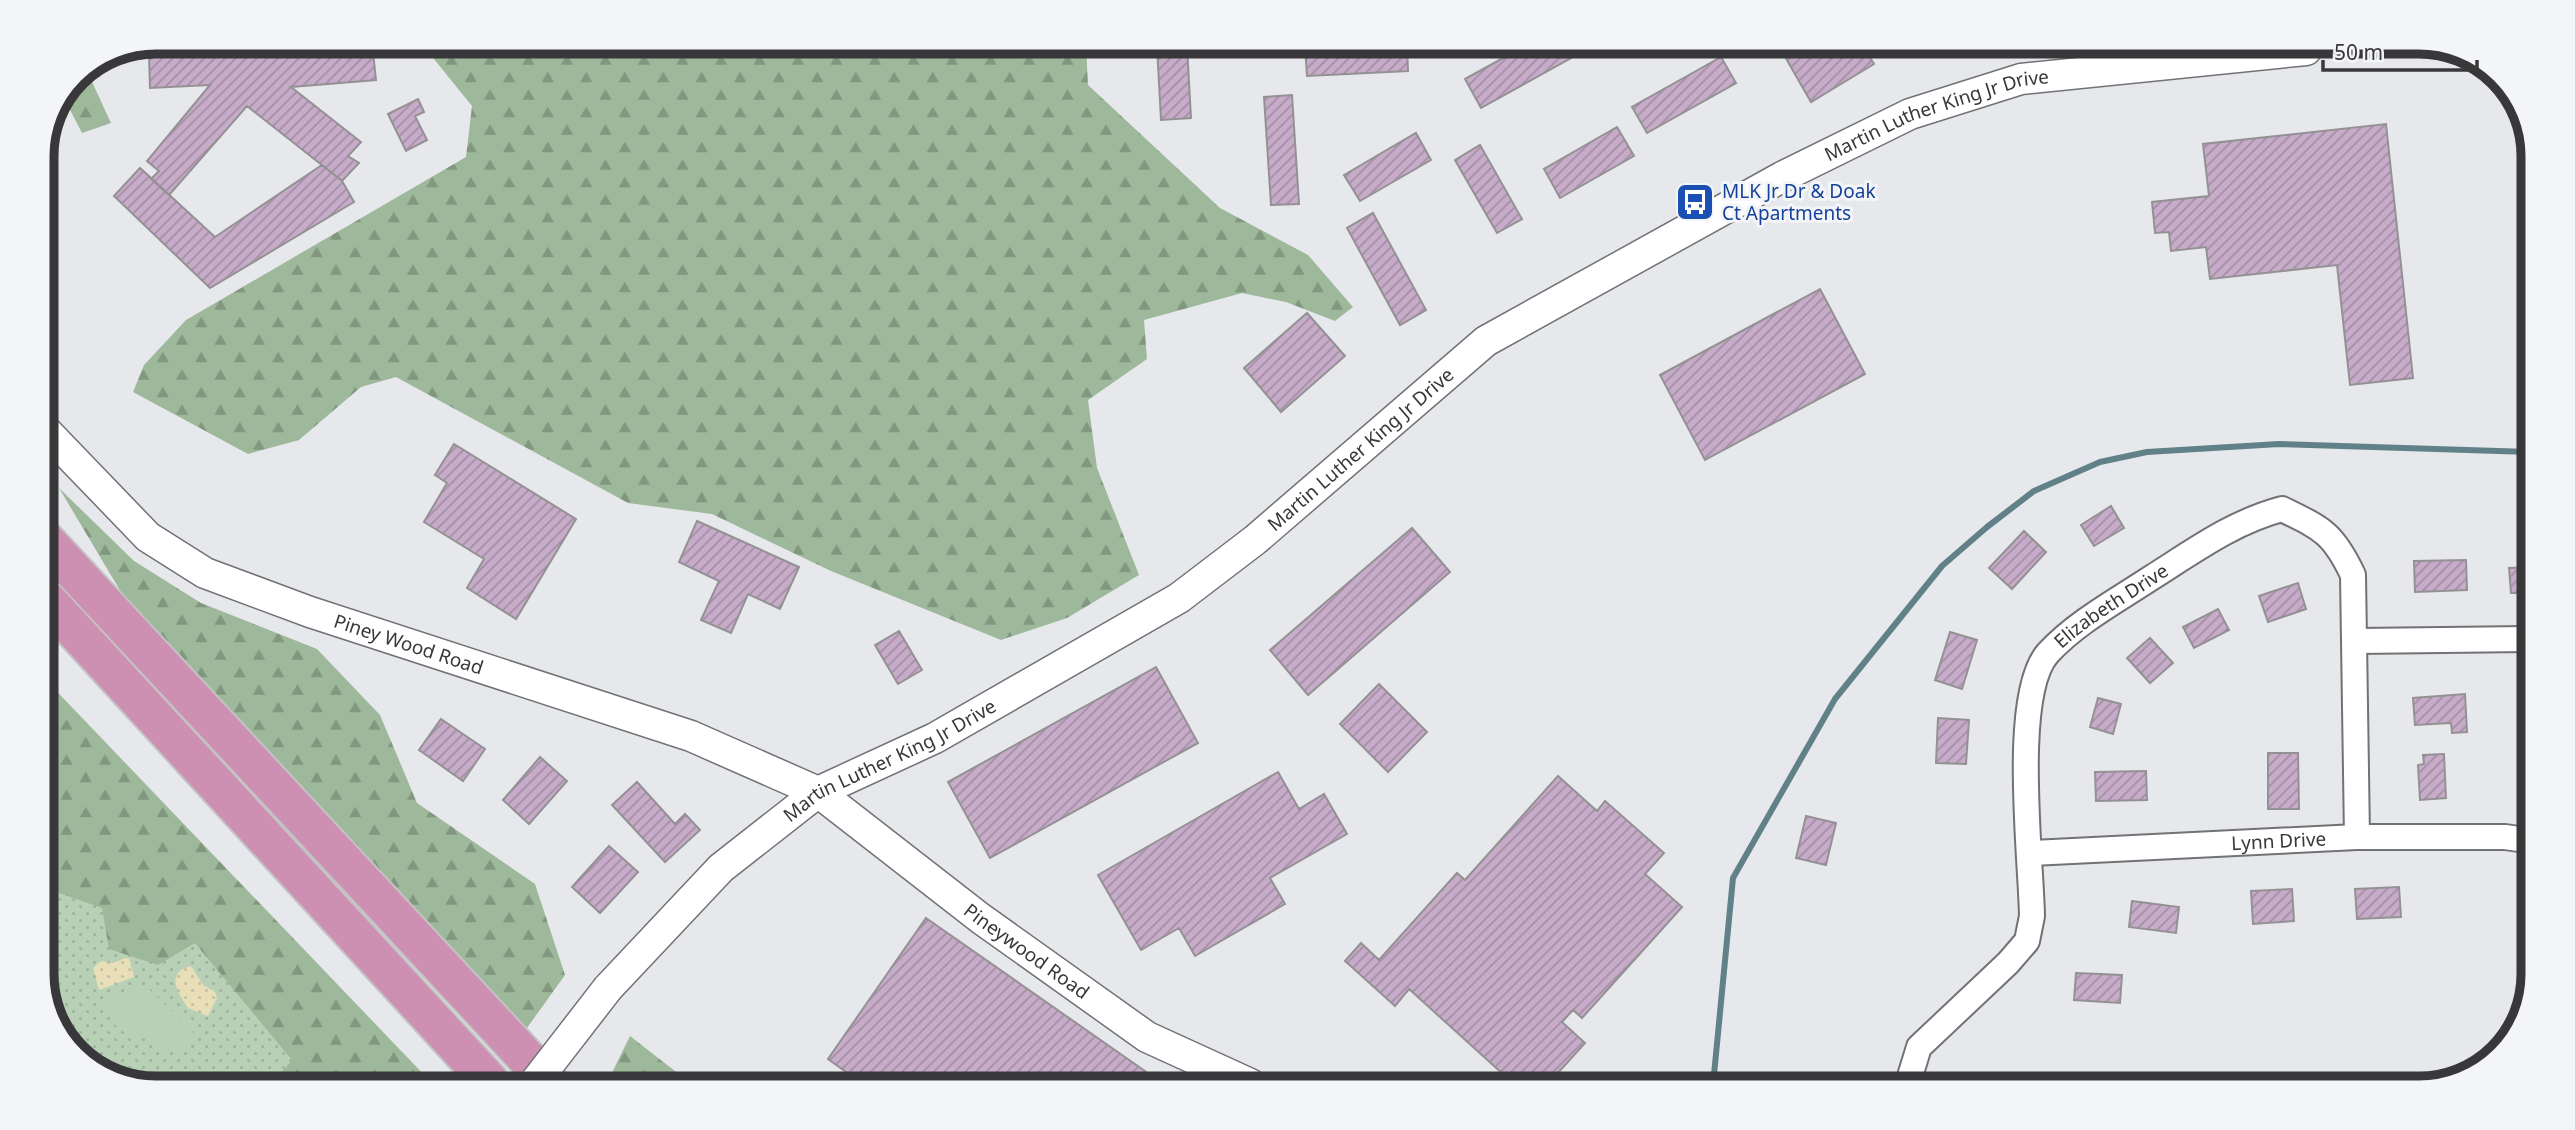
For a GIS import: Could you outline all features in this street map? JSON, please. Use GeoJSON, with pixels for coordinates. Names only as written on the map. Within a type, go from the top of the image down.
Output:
{"type":"FeatureCollection","features":[{"type":"Feature","properties":{"kind":"highway"},"geometry":{"type":"LineString","coordinates":[[54,550],[543,1076]]}},
{"type":"Feature","properties":{"kind":"highway"},"geometry":{"type":"LineString","coordinates":[[54,608],[484,1076]]}},
{"type":"Feature","properties":{"kind":"street","name":"Martin Luther King Jr Drive"},"geometry":{"type":"LineString","coordinates":[[540,1076],[608,988],[721,868],[818,792],[935,738],[1179,598],[1255,540],[1486,341],[1782,177],[1910,114],[2021,79],[2218,54]]}},
{"type":"Feature","properties":{"kind":"street","name":"Piney Wood Road"},"geometry":{"type":"LineString","coordinates":[[54,439],[148,537],[205,572],[310,612],[691,736],[818,792]]}},
{"type":"Feature","properties":{"kind":"street","name":"Elizabeth Drive"},"geometry":{"type":"LineString","coordinates":[[1910,1076],[1919,1047],[1988,984],[2027,941],[2032,915],[2026,733],[2033,687],[2046,655],[2100,611],[2231,528],[2255,516],[2282,509],[2322,528],[2340,548],[2353,575],[2357,641],[2357,837]]}},
{"type":"Feature","properties":{"kind":"street"},"geometry":{"type":"LineString","coordinates":[[2357,641],[2521,639]]}},
{"type":"Feature","properties":{"kind":"street","name":"Pineywood Road"},"geometry":{"type":"LineString","coordinates":[[818,792],[980,918],[1147,1037],[1232,1076]]}},
{"type":"Feature","properties":{"kind":"street","name":"Lynn Drive"},"geometry":{"type":"LineString","coordinates":[[2031,853],[2357,837],[2521,839]]}},
{"type":"Feature","properties":{"kind":"green space"},"geometry":{"type":"Polygon","coordinates":[[[430,54],[1086,54],[1088,85],[1220,208],[1308,255],[1353,307],[1335,321],[1286,302],[1242,293],[1144,320],[1147,359],[1088,400],[1097,468],[1139,575],[1067,618],[1001,640],[831,571],[712,514],[628,503],[396,377],[361,387],[299,440],[248,454],[133,392],[144,365],[186,320],[466,157],[472,106],[430,54]]]}},
{"type":"Feature","properties":{"kind":"green space"},"geometry":{"type":"Polygon","coordinates":[[[91,79],[111,123],[82,133],[68,106],[91,79]]]}},
{"type":"Feature","properties":{"kind":"green space"},"geometry":{"type":"Polygon","coordinates":[[[59,488],[134,561],[201,603],[317,649],[380,715],[417,803],[535,884],[565,975],[527,1028],[318,812],[121,592],[59,488]]]}},
{"type":"Feature","properties":{"kind":"green space"},"geometry":{"type":"Polygon","coordinates":[[[54,689],[425,1076],[278,1076],[292,1060],[195,943],[158,965],[109,949],[102,908],[54,891],[54,689]]]}},
{"type":"Feature","properties":{"kind":"green space"},"geometry":{"type":"Polygon","coordinates":[[[54,878],[182,909],[322,1076],[136,1074],[105,1062],[75,1036],[62,1013],[54,980],[54,878]]]}},
{"type":"Feature","properties":{"kind":"green space"},"geometry":{"type":"Polygon","coordinates":[[[135,989],[150,990],[192,1030],[195,1036],[187,1051],[176,1053],[115,1025],[106,1003],[119,993],[135,989]]]}},
{"type":"Feature","properties":{"kind":"green space"},"geometry":{"type":"Polygon","coordinates":[[[630,1036],[681,1076],[610,1076],[630,1036]]]}},
{"type":"Feature","properties":{"kind":"sand"},"geometry":{"type":"Polygon","coordinates":[[[129,958],[134,977],[99,990],[93,968],[101,961],[113,963],[129,958]]]}},
{"type":"Feature","properties":{"kind":"sand"},"geometry":{"type":"Polygon","coordinates":[[[191,966],[203,985],[215,992],[217,998],[208,1016],[188,1008],[177,989],[178,973],[191,966]]]}},
{"type":"Feature","properties":{"kind":"building"},"geometry":{"type":"Polygon","coordinates":[[[373,54],[376,80],[291,87],[361,142],[348,156],[359,163],[342,181],[247,106],[169,195],[151,179],[159,171],[147,161],[210,85],[150,88],[149,56],[373,54]]]}},
{"type":"Feature","properties":{"kind":"building"},"geometry":{"type":"Polygon","coordinates":[[[1157,54],[1187,54],[1191,118],[1161,120],[1157,54]]]}},
{"type":"Feature","properties":{"kind":"building"},"geometry":{"type":"Polygon","coordinates":[[[1306,54],[1407,54],[1408,71],[1307,76],[1306,54]]]}},
{"type":"Feature","properties":{"kind":"building"},"geometry":{"type":"Polygon","coordinates":[[[1510,54],[1569,54],[1571,58],[1481,108],[1465,79],[1510,54]]]}},
{"type":"Feature","properties":{"kind":"building"},"geometry":{"type":"Polygon","coordinates":[[[1783,54],[1868,54],[1874,64],[1811,102],[1783,54]]]}},
{"type":"Feature","properties":{"kind":"building"},"geometry":{"type":"Polygon","coordinates":[[[1721,57],[1736,83],[1647,133],[1632,107],[1721,57]]]}},
{"type":"Feature","properties":{"kind":"building"},"geometry":{"type":"Polygon","coordinates":[[[1292,95],[1299,204],[1271,205],[1264,97],[1292,95]]]}},
{"type":"Feature","properties":{"kind":"building"},"geometry":{"type":"Polygon","coordinates":[[[418,99],[424,112],[415,116],[427,140],[406,151],[388,114],[418,99]]]}},
{"type":"Feature","properties":{"kind":"building"},"geometry":{"type":"Polygon","coordinates":[[[2386,124],[2413,378],[2350,385],[2337,265],[2210,279],[2206,247],[2171,251],[2169,232],[2155,233],[2152,202],[2209,196],[2203,144],[2386,124]]]}},
{"type":"Feature","properties":{"kind":"building"},"geometry":{"type":"Polygon","coordinates":[[[1617,127],[1634,156],[1560,198],[1544,169],[1617,127]]]}},
{"type":"Feature","properties":{"kind":"building"},"geometry":{"type":"Polygon","coordinates":[[[1416,133],[1431,160],[1360,201],[1344,175],[1416,133]]]}},
{"type":"Feature","properties":{"kind":"building"},"geometry":{"type":"Polygon","coordinates":[[[1480,145],[1522,219],[1497,233],[1455,160],[1480,145]]]}},
{"type":"Feature","properties":{"kind":"building"},"geometry":{"type":"Polygon","coordinates":[[[322,165],[342,181],[354,202],[210,288],[114,196],[140,168],[215,237],[322,165]]]}},
{"type":"Feature","properties":{"kind":"building"},"geometry":{"type":"Polygon","coordinates":[[[1373,213],[1426,310],[1400,325],[1347,228],[1373,213]]]}},
{"type":"Feature","properties":{"kind":"building"},"geometry":{"type":"Polygon","coordinates":[[[1820,289],[1865,374],[1705,460],[1660,375],[1820,289]]]}},
{"type":"Feature","properties":{"kind":"building"},"geometry":{"type":"Polygon","coordinates":[[[1307,313],[1345,356],[1281,412],[1244,368],[1307,313]]]}},
{"type":"Feature","properties":{"kind":"building"},"geometry":{"type":"Polygon","coordinates":[[[454,444],[576,519],[516,619],[467,588],[484,559],[424,522],[447,483],[435,475],[454,444]]]}},
{"type":"Feature","properties":{"kind":"building"},"geometry":{"type":"Polygon","coordinates":[[[2111,506],[2124,528],[2094,546],[2081,525],[2111,506]]]}},
{"type":"Feature","properties":{"kind":"building"},"geometry":{"type":"Polygon","coordinates":[[[697,521],[799,567],[780,609],[748,594],[731,633],[701,620],[719,581],[679,562],[697,521]]]}},
{"type":"Feature","properties":{"kind":"building"},"geometry":{"type":"Polygon","coordinates":[[[1412,528],[1450,572],[1308,695],[1270,650],[1412,528]]]}},
{"type":"Feature","properties":{"kind":"building"},"geometry":{"type":"Polygon","coordinates":[[[2024,531],[2046,552],[2012,589],[1989,568],[2024,531]]]}},
{"type":"Feature","properties":{"kind":"building"},"geometry":{"type":"Polygon","coordinates":[[[2466,560],[2467,590],[2415,592],[2414,561],[2466,560]]]}},
{"type":"Feature","properties":{"kind":"building"},"geometry":{"type":"Polygon","coordinates":[[[2521,567],[2521,593],[2511,593],[2509,568],[2521,567]]]}},
{"type":"Feature","properties":{"kind":"building"},"geometry":{"type":"Polygon","coordinates":[[[2298,583],[2306,609],[2268,622],[2259,596],[2298,583]]]}},
{"type":"Feature","properties":{"kind":"building"},"geometry":{"type":"Polygon","coordinates":[[[2218,609],[2229,630],[2194,648],[2183,627],[2218,609]]]}},
{"type":"Feature","properties":{"kind":"building"},"geometry":{"type":"Polygon","coordinates":[[[899,631],[922,670],[898,684],[875,645],[899,631]]]}},
{"type":"Feature","properties":{"kind":"building"},"geometry":{"type":"Polygon","coordinates":[[[1950,632],[1977,640],[1962,689],[1935,680],[1950,632]]]}},
{"type":"Feature","properties":{"kind":"building"},"geometry":{"type":"Polygon","coordinates":[[[2150,638],[2173,663],[2150,683],[2127,658],[2150,638]]]}},
{"type":"Feature","properties":{"kind":"building"},"geometry":{"type":"Polygon","coordinates":[[[1156,667],[1198,743],[990,858],[948,782],[1156,667]]]}},
{"type":"Feature","properties":{"kind":"building"},"geometry":{"type":"Polygon","coordinates":[[[1379,684],[1427,732],[1388,772],[1340,724],[1379,684]]]}},
{"type":"Feature","properties":{"kind":"building"},"geometry":{"type":"Polygon","coordinates":[[[2465,694],[2467,732],[2452,733],[2451,723],[2415,725],[2413,698],[2465,694]]]}},
{"type":"Feature","properties":{"kind":"building"},"geometry":{"type":"Polygon","coordinates":[[[2098,698],[2121,704],[2113,734],[2090,727],[2098,698]]]}},
{"type":"Feature","properties":{"kind":"building"},"geometry":{"type":"Polygon","coordinates":[[[1938,718],[1969,720],[1966,764],[1936,763],[1938,718]]]}},
{"type":"Feature","properties":{"kind":"building"},"geometry":{"type":"Polygon","coordinates":[[[441,719],[485,749],[463,781],[419,750],[441,719]]]}},
{"type":"Feature","properties":{"kind":"building"},"geometry":{"type":"Polygon","coordinates":[[[2268,753],[2298,753],[2299,809],[2268,809],[2268,753]]]}},
{"type":"Feature","properties":{"kind":"building"},"geometry":{"type":"Polygon","coordinates":[[[2444,754],[2446,798],[2420,800],[2418,765],[2424,764],[2423,755],[2444,754]]]}},
{"type":"Feature","properties":{"kind":"building"},"geometry":{"type":"Polygon","coordinates":[[[540,757],[567,781],[529,824],[503,800],[540,757]]]}},
{"type":"Feature","properties":{"kind":"building"},"geometry":{"type":"Polygon","coordinates":[[[2146,771],[2147,800],[2096,801],[2095,772],[2146,771]]]}},
{"type":"Feature","properties":{"kind":"building"},"geometry":{"type":"Polygon","coordinates":[[[1278,772],[1299,809],[1324,794],[1347,834],[1270,878],[1285,904],[1195,956],[1179,928],[1141,950],[1098,875],[1278,772]]]}},
{"type":"Feature","properties":{"kind":"building"},"geometry":{"type":"Polygon","coordinates":[[[1558,776],[1597,811],[1605,801],[1664,853],[1645,874],[1682,907],[1582,1018],[1573,1010],[1562,1022],[1585,1043],[1555,1076],[1505,1076],[1409,989],[1395,1006],[1345,961],[1361,943],[1379,960],[1457,873],[1465,880],[1558,776]]]}},
{"type":"Feature","properties":{"kind":"building"},"geometry":{"type":"Polygon","coordinates":[[[637,782],[675,824],[685,814],[700,830],[665,862],[612,805],[637,782]]]}},
{"type":"Feature","properties":{"kind":"building"},"geometry":{"type":"Polygon","coordinates":[[[1806,816],[1836,823],[1826,865],[1796,858],[1806,816]]]}},
{"type":"Feature","properties":{"kind":"building"},"geometry":{"type":"Polygon","coordinates":[[[609,846],[638,872],[600,913],[572,887],[609,846]]]}},
{"type":"Feature","properties":{"kind":"building"},"geometry":{"type":"Polygon","coordinates":[[[2399,887],[2401,917],[2357,919],[2355,889],[2399,887]]]}},
{"type":"Feature","properties":{"kind":"building"},"geometry":{"type":"Polygon","coordinates":[[[2292,889],[2294,921],[2253,924],[2251,891],[2292,889]]]}},
{"type":"Feature","properties":{"kind":"building"},"geometry":{"type":"Polygon","coordinates":[[[2132,901],[2179,907],[2176,933],[2129,927],[2132,901]]]}},
{"type":"Feature","properties":{"kind":"building"},"geometry":{"type":"Polygon","coordinates":[[[926,918],[1152,1076],[852,1076],[828,1059],[926,918]]]}},
{"type":"Feature","properties":{"kind":"building"},"geometry":{"type":"Polygon","coordinates":[[[2076,973],[2122,975],[2120,1003],[2074,1000],[2076,973]]]}},
{"type":"Feature","properties":{"kind":"waterway"},"geometry":{"type":"LineString","coordinates":[[1714,1076],[1733,878],[1835,699],[1942,566],[1987,527],[2034,491],[2100,462],[2147,452],[2279,444],[2521,452]]}},
{"type":"Feature","properties":{"kind":"place","name":"MLK Jr Dr & Doak Ct Apartments"},"geometry":{"type":"Point","coordinates":[1695,202]}}]}
